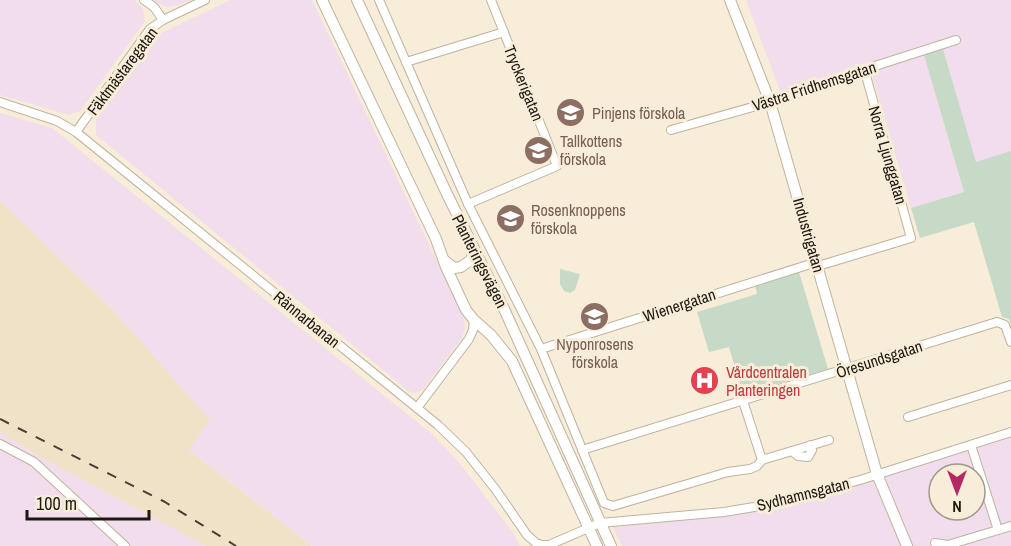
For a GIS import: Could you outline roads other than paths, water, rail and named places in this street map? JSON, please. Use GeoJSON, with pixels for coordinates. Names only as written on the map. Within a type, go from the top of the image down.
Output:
{"type":"FeatureCollection","features":[{"type":"Feature","properties":{"kind":"main road","name":"Planteringsvägen"},"geometry":{"type":"LineString","coordinates":[[322,0],[436,239],[466,310],[491,335],[512,361],[597,546]]}},
{"type":"Feature","properties":{"kind":"main road","name":"Planteringsvägen"},"geometry":{"type":"LineString","coordinates":[[357,0],[469,240],[505,311],[611,546]]}},
{"type":"Feature","properties":{"kind":"main road","name":"Industrigatan"},"geometry":{"type":"LineString","coordinates":[[730,0],[770,102],[877,474],[907,546]]}},
{"type":"Feature","properties":{"kind":"main road"},"geometry":{"type":"LineString","coordinates":[[443,258],[450,266],[457,268],[471,261],[473,254],[469,240]]}},
{"type":"Feature","properties":{"kind":"street"},"geometry":{"type":"LineString","coordinates":[[144,0],[163,20]]}},
{"type":"Feature","properties":{"kind":"street","name":"Fäktmästaregatan"},"geometry":{"type":"LineString","coordinates":[[76,132],[150,29],[163,20],[205,0]]}},
{"type":"Feature","properties":{"kind":"street","name":"Planteringsvägen"},"geometry":{"type":"LineString","coordinates":[[380,0],[468,204],[541,349],[602,500],[607,506],[613,506],[728,472],[750,469],[762,460]]}},
{"type":"Feature","properties":{"kind":"street","name":"Tryckerigatan"},"geometry":{"type":"LineString","coordinates":[[468,204],[557,166],[491,0]]}},
{"type":"Feature","properties":{"kind":"street"},"geometry":{"type":"LineString","coordinates":[[406,62],[504,32]]}},
{"type":"Feature","properties":{"kind":"street","name":"Västra Fridhemsgatan"},"geometry":{"type":"LineString","coordinates":[[671,130],[770,102],[956,40]]}},
{"type":"Feature","properties":{"kind":"street","name":"Norra Ljunggatan"},"geometry":{"type":"LineString","coordinates":[[865,72],[911,238]]}},
{"type":"Feature","properties":{"kind":"street","name":"Rännarbanan"},"geometry":{"type":"LineString","coordinates":[[0,102],[57,121],[76,132],[454,438],[496,490],[527,535],[536,543],[549,544],[589,528]]}},
{"type":"Feature","properties":{"kind":"street","name":"Wienergatan"},"geometry":{"type":"LineString","coordinates":[[541,349],[817,264],[911,238]]}},
{"type":"Feature","properties":{"kind":"street","name":"Planteringsvägen"},"geometry":{"type":"LineString","coordinates":[[417,408],[469,339],[474,320]]}},
{"type":"Feature","properties":{"kind":"street","name":"Öresundsgatan"},"geometry":{"type":"LineString","coordinates":[[582,450],[997,322],[1004,323],[1011,342]]}},
{"type":"Feature","properties":{"kind":"street"},"geometry":{"type":"LineString","coordinates":[[908,417],[1011,385]]}},
{"type":"Feature","properties":{"kind":"street"},"geometry":{"type":"LineString","coordinates":[[743,401],[762,460],[829,440]]}},
{"type":"Feature","properties":{"kind":"street","name":"Sydhamnsgatan"},"geometry":{"type":"LineString","coordinates":[[589,528],[600,523],[663,518],[766,505],[971,446],[1011,432]]}},
{"type":"Feature","properties":{"kind":"street"},"geometry":{"type":"LineString","coordinates":[[0,444],[34,462],[124,546]]}},
{"type":"Feature","properties":{"kind":"street"},"geometry":{"type":"LineString","coordinates":[[971,446],[998,530]]}},
{"type":"Feature","properties":{"kind":"street"},"geometry":{"type":"LineString","coordinates":[[935,543],[948,545],[1011,526]]}},
{"type":"Feature","properties":{"kind":"railway"},"geometry":{"type":"LineString","coordinates":[[0,419],[165,502],[236,546]]}},
{"type":"Feature","properties":{"kind":"place","name":"Pinjens förskola"},"geometry":{"type":"Point","coordinates":[571,113]}},
{"type":"Feature","properties":{"kind":"place","name":"Tallkottens förskola"},"geometry":{"type":"Point","coordinates":[539,150]}},
{"type":"Feature","properties":{"kind":"place","name":"Rosenknoppens förskola"},"geometry":{"type":"Point","coordinates":[510,219]}},
{"type":"Feature","properties":{"kind":"place","name":"Nyponrosens förskola"},"geometry":{"type":"Point","coordinates":[595,316]}},
{"type":"Feature","properties":{"kind":"place","name":"Vårdcentralen Planteringen"},"geometry":{"type":"Point","coordinates":[705,381]}}]}
